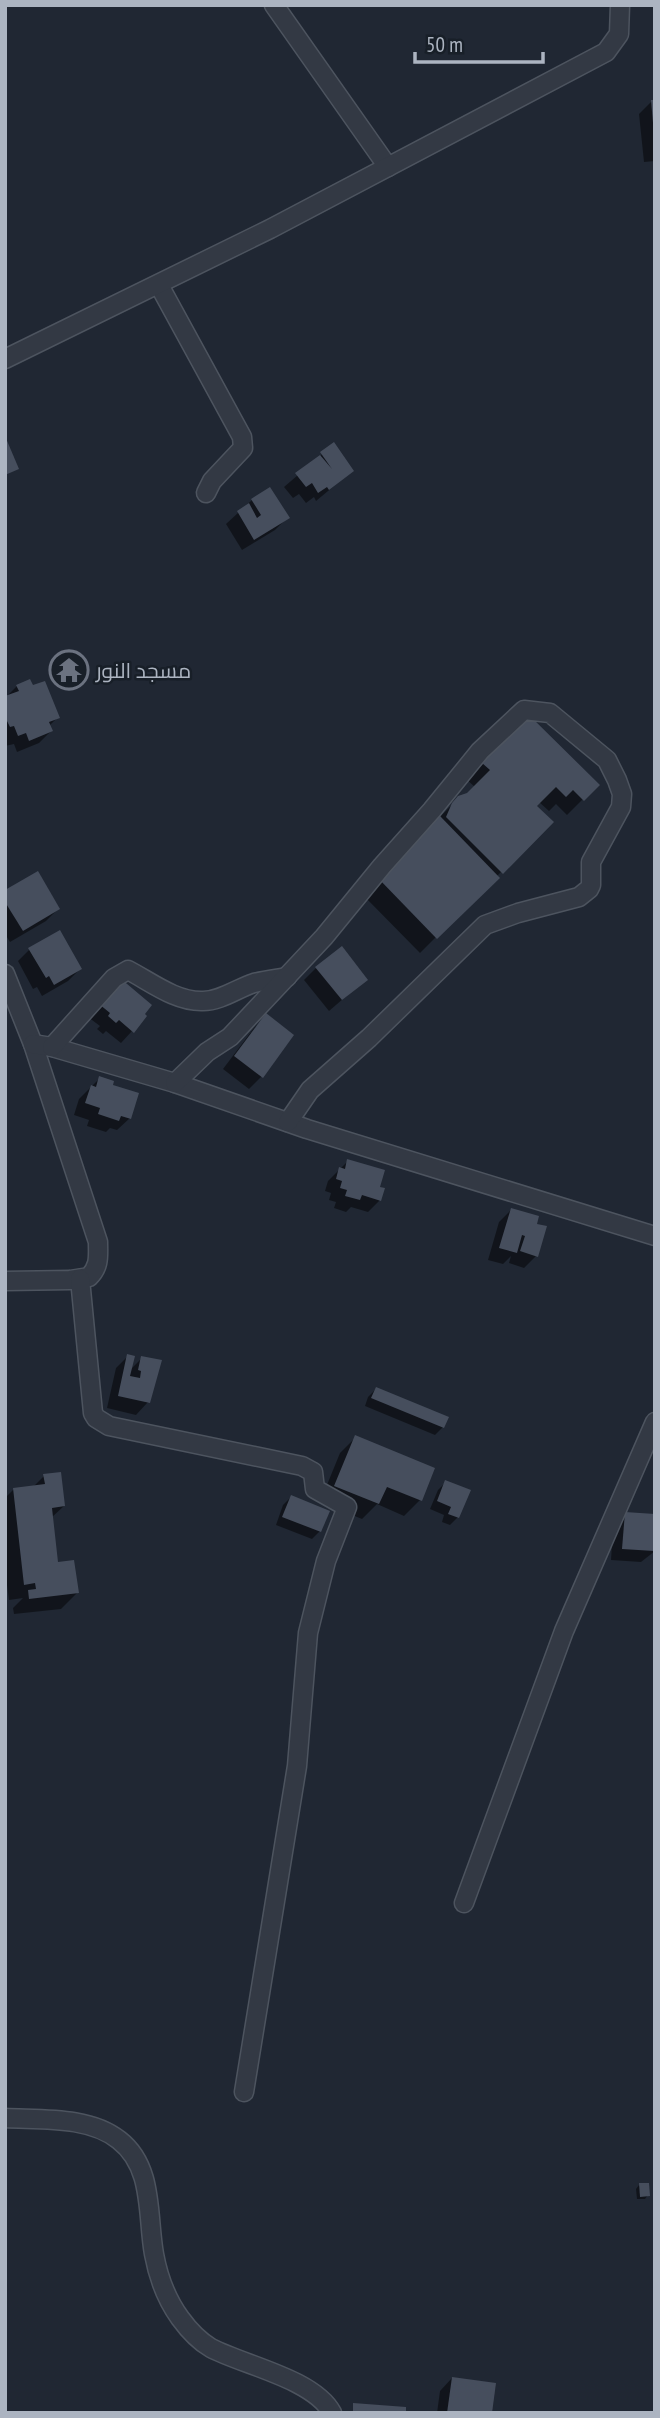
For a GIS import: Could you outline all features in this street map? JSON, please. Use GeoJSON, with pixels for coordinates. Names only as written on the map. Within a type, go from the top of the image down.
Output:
{"type":"FeatureCollection","features":[{"type":"Feature","properties":{"kind":"street"},"geometry":{"type":"LineString","coordinates":[[274,5],[388,167]]}},
{"type":"Feature","properties":{"kind":"street"},"geometry":{"type":"LineString","coordinates":[[5,359],[159,285],[606,52],[619,34],[620,5]]}},
{"type":"Feature","properties":{"kind":"street"},"geometry":{"type":"LineString","coordinates":[[159,285],[242,437],[243,448],[212,481],[206,493]]}},
{"type":"Feature","properties":{"kind":"street"},"geometry":{"type":"LineString","coordinates":[[175,1083],[206,1052],[230,1037],[324,937],[480,751],[524,710],[550,713],[607,760],[622,794],[621,807],[590,862],[589,890],[579,897],[485,925],[369,1038],[310,1090],[288,1122]]}},
{"type":"Feature","properties":{"kind":"street"},"geometry":{"type":"LineString","coordinates":[[52,1047],[114,978],[128,970],[149,984],[203,1001],[219,998],[256,982],[286,976]]}},
{"type":"Feature","properties":{"kind":"street"},"geometry":{"type":"LineString","coordinates":[[5,974],[9,994],[33,1044],[98,1242],[98,1266],[89,1277],[5,1281]]}},
{"type":"Feature","properties":{"kind":"street"},"geometry":{"type":"LineString","coordinates":[[33,1044],[52,1047],[175,1083],[288,1122],[655,1236]]}},
{"type":"Feature","properties":{"kind":"street"},"geometry":{"type":"LineString","coordinates":[[80,1279],[93,1413],[96,1418],[109,1426],[302,1466],[313,1472],[316,1489],[347,1507],[326,1561],[308,1633],[298,1766],[244,2092]]}},
{"type":"Feature","properties":{"kind":"street"},"geometry":{"type":"LineString","coordinates":[[464,1903],[564,1631],[655,1422]]}},
{"type":"Feature","properties":{"kind":"street"},"geometry":{"type":"LineString","coordinates":[[5,2119],[68,2122],[94,2128],[117,2138],[131,2150],[147,2187],[154,2256],[162,2283],[180,2319],[209,2347],[294,2382],[328,2406],[332,2413]]}},
{"type":"Feature","properties":{"kind":"building"},"geometry":{"type":"Polygon","coordinates":[[[651,100],[655,100],[655,123],[653,123],[651,100]]]}},
{"type":"Feature","properties":{"kind":"building"},"geometry":{"type":"Polygon","coordinates":[[[5,436],[19,469],[5,475],[5,436]]]}},
{"type":"Feature","properties":{"kind":"building"},"geometry":{"type":"Polygon","coordinates":[[[334,442],[354,471],[329,490],[327,487],[318,493],[312,483],[306,487],[295,473],[320,455],[332,469],[320,452],[334,442]]]}},
{"type":"Feature","properties":{"kind":"building"},"geometry":{"type":"Polygon","coordinates":[[[270,487],[290,518],[254,540],[237,511],[249,503],[257,518],[261,515],[251,499],[270,487]]]}},
{"type":"Feature","properties":{"kind":"building"},"geometry":{"type":"Polygon","coordinates":[[[30,679],[33,685],[45,681],[60,718],[49,722],[53,731],[29,741],[26,733],[18,736],[14,726],[10,727],[5,717],[5,696],[19,691],[16,685],[30,679]]]}},
{"type":"Feature","properties":{"kind":"building"},"geometry":{"type":"Polygon","coordinates":[[[529,715],[600,785],[584,801],[573,790],[566,797],[556,787],[537,806],[554,822],[503,874],[446,817],[458,796],[467,793],[490,770],[482,763],[529,715]]]}},
{"type":"Feature","properties":{"kind":"building"},"geometry":{"type":"Polygon","coordinates":[[[440,816],[500,878],[437,939],[377,877],[440,816]]]}},
{"type":"Feature","properties":{"kind":"building"},"geometry":{"type":"Polygon","coordinates":[[[38,871],[60,909],[23,931],[5,902],[5,890],[38,871]]]}},
{"type":"Feature","properties":{"kind":"building"},"geometry":{"type":"Polygon","coordinates":[[[60,930],[82,969],[54,985],[49,976],[46,978],[28,948],[60,930]]]}},
{"type":"Feature","properties":{"kind":"building"},"geometry":{"type":"Polygon","coordinates":[[[342,946],[368,980],[342,1000],[315,967],[342,946]]]}},
{"type":"Feature","properties":{"kind":"building"},"geometry":{"type":"Polygon","coordinates":[[[120,978],[152,1005],[134,1033],[119,1020],[116,1023],[108,1016],[110,1013],[99,1004],[120,978]]]}},
{"type":"Feature","properties":{"kind":"building"},"geometry":{"type":"Polygon","coordinates":[[[266,1013],[294,1035],[263,1078],[234,1056],[266,1013]]]}},
{"type":"Feature","properties":{"kind":"building"},"geometry":{"type":"Polygon","coordinates":[[[99,1076],[114,1081],[113,1085],[139,1093],[131,1119],[121,1116],[119,1121],[98,1114],[100,1108],[85,1103],[91,1085],[96,1087],[99,1076]]]}},
{"type":"Feature","properties":{"kind":"building"},"geometry":{"type":"Polygon","coordinates":[[[347,1159],[385,1170],[380,1187],[385,1188],[381,1201],[362,1195],[360,1200],[345,1196],[347,1190],[340,1188],[342,1181],[336,1179],[339,1167],[345,1169],[347,1159]]]}},
{"type":"Feature","properties":{"kind":"building"},"geometry":{"type":"Polygon","coordinates":[[[511,1208],[539,1216],[537,1224],[547,1226],[538,1257],[520,1251],[525,1236],[522,1235],[517,1253],[499,1248],[511,1208]]]}},
{"type":"Feature","properties":{"kind":"building"},"geometry":{"type":"Polygon","coordinates":[[[127,1354],[135,1356],[130,1376],[140,1378],[141,1371],[138,1370],[141,1356],[162,1360],[150,1403],[118,1396],[127,1354]]]}},
{"type":"Feature","properties":{"kind":"building"},"geometry":{"type":"Polygon","coordinates":[[[376,1387],[449,1417],[444,1428],[371,1398],[376,1387]]]}},
{"type":"Feature","properties":{"kind":"building"},"geometry":{"type":"Polygon","coordinates":[[[355,1435],[435,1468],[422,1501],[387,1487],[379,1504],[334,1486],[355,1435]]]}},
{"type":"Feature","properties":{"kind":"building"},"geometry":{"type":"Polygon","coordinates":[[[61,1472],[65,1506],[52,1508],[58,1562],[74,1560],[79,1593],[29,1599],[28,1590],[36,1589],[35,1583],[24,1585],[13,1488],[45,1484],[43,1474],[61,1472]]]}},
{"type":"Feature","properties":{"kind":"building"},"geometry":{"type":"Polygon","coordinates":[[[445,1480],[471,1490],[459,1518],[448,1514],[451,1507],[437,1501],[445,1480]]]}},
{"type":"Feature","properties":{"kind":"building"},"geometry":{"type":"Polygon","coordinates":[[[291,1495],[330,1511],[321,1532],[282,1517],[291,1495]]]}},
{"type":"Feature","properties":{"kind":"building"},"geometry":{"type":"Polygon","coordinates":[[[625,1512],[655,1514],[654,1551],[622,1549],[625,1512]]]}},
{"type":"Feature","properties":{"kind":"building"},"geometry":{"type":"Polygon","coordinates":[[[639,2183],[649,2183],[650,2196],[640,2197],[639,2183]]]}},
{"type":"Feature","properties":{"kind":"building"},"geometry":{"type":"Polygon","coordinates":[[[452,2377],[496,2383],[492,2413],[447,2413],[452,2377]]]}},
{"type":"Feature","properties":{"kind":"building"},"geometry":{"type":"Polygon","coordinates":[[[353,2403],[406,2407],[406,2413],[353,2413],[353,2403]]]}},
{"type":"Feature","properties":{"kind":"place","name":"مسجد النور"},"geometry":{"type":"Point","coordinates":[69,670]}}]}
